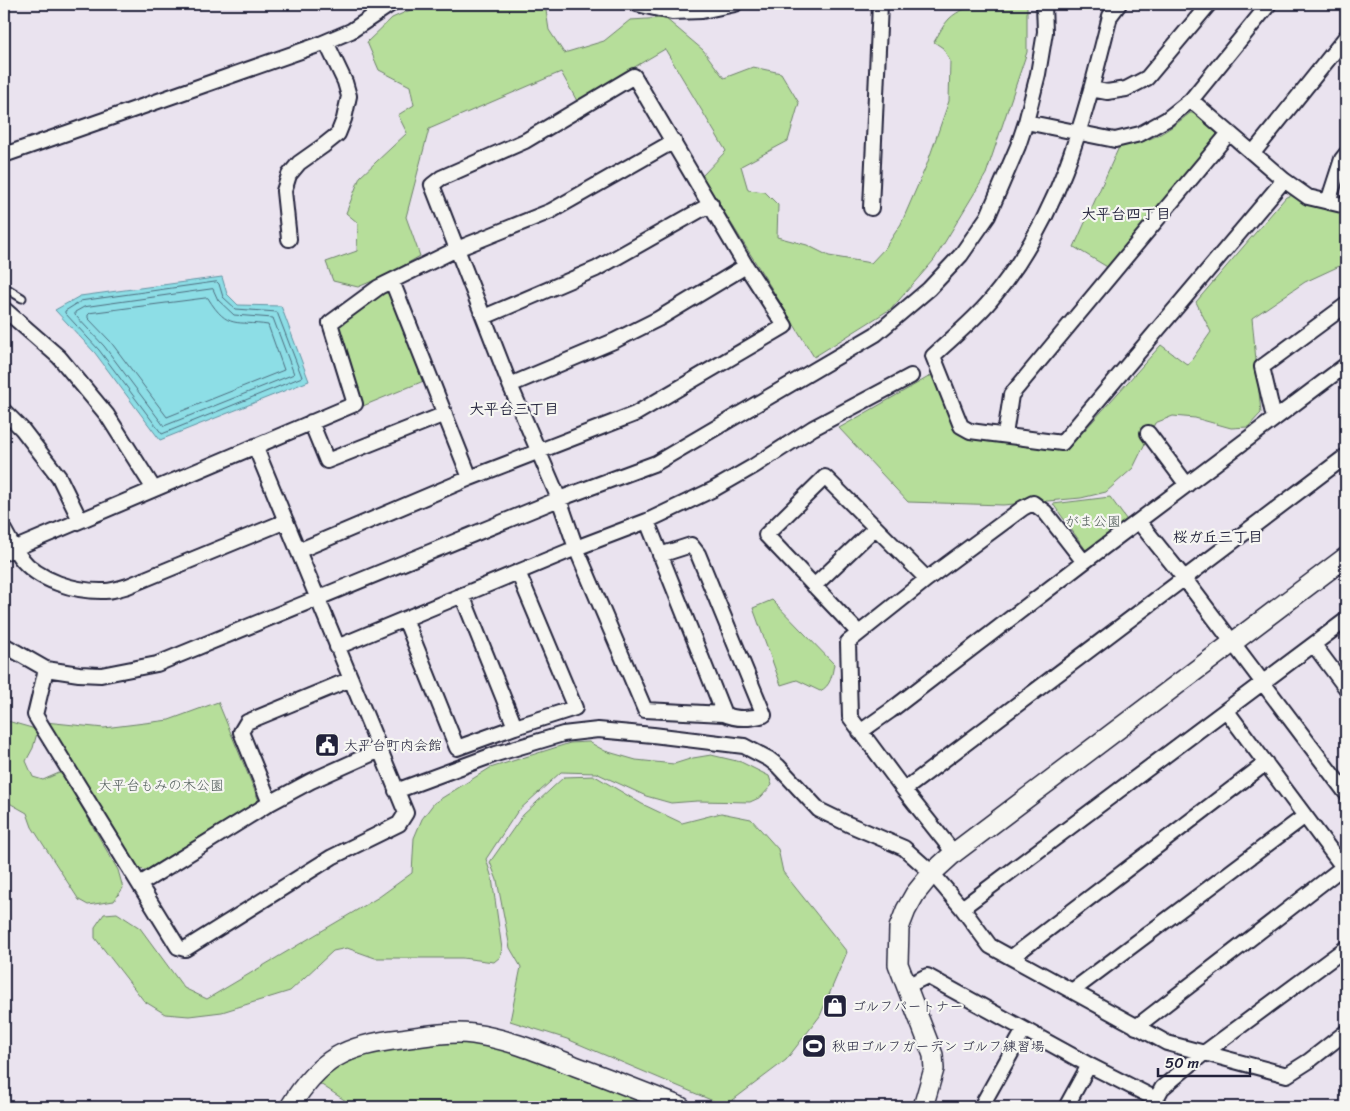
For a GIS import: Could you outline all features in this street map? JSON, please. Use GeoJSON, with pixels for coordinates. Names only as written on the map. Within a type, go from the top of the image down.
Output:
{"type":"FeatureCollection","features":[{"type":"Feature","properties":{"kind":"street"},"geometry":{"type":"LineString","coordinates":[[4,155],[326,42],[351,31],[391,4]]}},
{"type":"Feature","properties":{"kind":"street"},"geometry":{"type":"LineString","coordinates":[[637,4],[672,12],[702,11],[735,4]]}},
{"type":"Feature","properties":{"kind":"street"},"geometry":{"type":"LineString","coordinates":[[871,208],[880,4]]}},
{"type":"Feature","properties":{"kind":"street"},"geometry":{"type":"LineString","coordinates":[[4,645],[46,669],[78,674],[100,675],[157,664],[559,499],[656,463],[876,334],[929,289],[961,255],[988,216],[1018,146],[1026,122],[1038,74],[1045,32],[1044,4]]}},
{"type":"Feature","properties":{"kind":"street"},"geometry":{"type":"LineString","coordinates":[[1119,4],[1110,16],[1092,89],[1070,161],[1054,200],[1029,247],[990,301],[933,356],[961,426],[970,431],[1062,443],[1284,180]]}},
{"type":"Feature","properties":{"kind":"street"},"geometry":{"type":"LineString","coordinates":[[1092,89],[1107,92],[1126,89],[1147,78],[1209,4]]}},
{"type":"Feature","properties":{"kind":"street"},"geometry":{"type":"LineString","coordinates":[[1026,122],[1115,140],[1140,134],[1167,120],[1191,100],[1269,4]]}},
{"type":"Feature","properties":{"kind":"street"},"geometry":{"type":"LineString","coordinates":[[1252,153],[1346,37]]}},
{"type":"Feature","properties":{"kind":"street"},"geometry":{"type":"LineString","coordinates":[[289,238],[284,191],[289,175],[299,162],[338,134],[344,119],[349,96],[345,82],[326,42]]}},
{"type":"Feature","properties":{"kind":"street"},"geometry":{"type":"LineString","coordinates":[[298,551],[470,478],[539,451],[635,414],[785,326],[746,266],[634,76],[526,141],[441,178],[432,185],[510,385],[539,451],[559,499],[576,548],[645,710],[724,714],[732,718],[752,718],[764,715],[698,554],[691,545],[660,555]]}},
{"type":"Feature","properties":{"kind":"street"},"geometry":{"type":"LineString","coordinates":[[1191,100],[1284,180],[1308,197],[1346,206]]}},
{"type":"Feature","properties":{"kind":"street"},"geometry":{"type":"LineString","coordinates":[[1005,435],[1011,395],[1229,132]]}},
{"type":"Feature","properties":{"kind":"street"},"geometry":{"type":"LineString","coordinates":[[9,551],[355,404],[330,323],[379,287],[457,249],[551,210],[674,141]]}},
{"type":"Feature","properties":{"kind":"street"},"geometry":{"type":"LineString","coordinates":[[1328,202],[1342,159],[1346,154]]}},
{"type":"Feature","properties":{"kind":"street"},"geometry":{"type":"LineString","coordinates":[[484,317],[596,269],[711,204]]}},
{"type":"Feature","properties":{"kind":"street"},"geometry":{"type":"LineString","coordinates":[[510,385],[658,319],[746,266]]}},
{"type":"Feature","properties":{"kind":"street"},"geometry":{"type":"LineString","coordinates":[[392,281],[470,478]]}},
{"type":"Feature","properties":{"kind":"street"},"geometry":{"type":"LineString","coordinates":[[1274,418],[1262,367],[1346,305]]}},
{"type":"Feature","properties":{"kind":"street"},"geometry":{"type":"LineString","coordinates":[[4,309],[59,357],[107,415],[154,489]]}},
{"type":"Feature","properties":{"kind":"street"},"geometry":{"type":"LineString","coordinates":[[860,732],[1274,418],[1345,368]]}},
{"type":"Feature","properties":{"kind":"street"},"geometry":{"type":"LineString","coordinates":[[337,647],[576,548],[647,521],[714,489],[813,428],[911,376]]}},
{"type":"Feature","properties":{"kind":"street"},"geometry":{"type":"LineString","coordinates":[[4,411],[22,429],[59,477],[80,520]]}},
{"type":"Feature","properties":{"kind":"street"},"geometry":{"type":"LineString","coordinates":[[311,422],[327,461],[445,414]]}},
{"type":"Feature","properties":{"kind":"street"},"geometry":{"type":"LineString","coordinates":[[1148,433],[1187,485]]}},
{"type":"Feature","properties":{"kind":"street"},"geometry":{"type":"LineString","coordinates":[[46,669],[34,715],[178,947],[185,949],[332,857],[399,824],[406,814],[255,446]]}},
{"type":"Feature","properties":{"kind":"street"},"geometry":{"type":"LineString","coordinates":[[904,790],[1346,456]]}},
{"type":"Feature","properties":{"kind":"street"},"geometry":{"type":"LineString","coordinates":[[858,632],[766,536],[825,477],[927,579]]}},
{"type":"Feature","properties":{"kind":"street"},"geometry":{"type":"LineString","coordinates":[[954,853],[850,717],[848,642],[858,632],[927,579],[1023,508],[1033,503],[1045,512],[1084,562]]}},
{"type":"Feature","properties":{"kind":"street"},"geometry":{"type":"LineString","coordinates":[[4,530],[9,551],[38,573],[55,582],[78,590],[106,591],[128,586],[286,521]]}},
{"type":"Feature","properties":{"kind":"street"},"geometry":{"type":"LineString","coordinates":[[647,521],[724,714]]}},
{"type":"Feature","properties":{"kind":"street"},"geometry":{"type":"LineString","coordinates":[[1139,522],[1184,578],[1346,793]]}},
{"type":"Feature","properties":{"kind":"street"},"geometry":{"type":"LineString","coordinates":[[814,586],[875,528]]}},
{"type":"Feature","properties":{"kind":"street"},"geometry":{"type":"LineString","coordinates":[[924,1107],[934,1069],[934,1055],[898,964],[899,928],[915,894],[932,872],[954,853],[1346,557]]}},
{"type":"Feature","properties":{"kind":"street"},"geometry":{"type":"LineString","coordinates":[[405,619],[457,748],[575,708],[518,572]]}},
{"type":"Feature","properties":{"kind":"street"},"geometry":{"type":"LineString","coordinates":[[462,595],[516,727]]}},
{"type":"Feature","properties":{"kind":"street"},"geometry":{"type":"LineString","coordinates":[[962,908],[1346,620]]}},
{"type":"Feature","properties":{"kind":"street"},"geometry":{"type":"LineString","coordinates":[[1314,645],[1346,688]]}},
{"type":"Feature","properties":{"kind":"street"},"geometry":{"type":"LineString","coordinates":[[270,803],[241,732],[247,722],[351,679]]}},
{"type":"Feature","properties":{"kind":"street"},"geometry":{"type":"LineString","coordinates":[[1136,1027],[1345,869],[1226,710]]}},
{"type":"Feature","properties":{"kind":"street"},"geometry":{"type":"LineString","coordinates":[[396,791],[496,754],[563,734],[598,730],[744,746],[769,759],[785,772],[820,810],[904,848],[932,872],[990,946],[1167,1043],[1287,1075],[1309,1061],[1346,1032]]}},
{"type":"Feature","properties":{"kind":"street"},"geometry":{"type":"LineString","coordinates":[[140,884],[270,803],[310,781],[380,750]]}},
{"type":"Feature","properties":{"kind":"street"},"geometry":{"type":"LineString","coordinates":[[1012,957],[1266,763]]}},
{"type":"Feature","properties":{"kind":"street"},"geometry":{"type":"LineString","coordinates":[[1072,991],[1305,816]]}},
{"type":"Feature","properties":{"kind":"street"},"geometry":{"type":"LineString","coordinates":[[908,986],[927,976],[1089,1065],[1153,1103],[1162,1088],[1204,1053],[1346,948]]}},
{"type":"Feature","properties":{"kind":"street"},"geometry":{"type":"LineString","coordinates":[[981,1107],[1024,1030]]}},
{"type":"Feature","properties":{"kind":"street"},"geometry":{"type":"LineString","coordinates":[[290,1107],[313,1075],[342,1053],[373,1042],[441,1034],[471,1034],[498,1038],[527,1047],[681,1107]]}},
{"type":"Feature","properties":{"kind":"street"},"geometry":{"type":"LineString","coordinates":[[1066,1107],[1089,1065]]}},
{"type":"Feature","properties":{"kind":"lane"},"geometry":{"type":"LineString","coordinates":[[4,287],[22,298]]}},
{"type":"Feature","properties":{"kind":"green space"},"geometry":{"type":"Polygon","coordinates":[[[424,4],[545,4],[549,30],[564,53],[604,41],[630,20],[665,18],[703,50],[724,78],[753,67],[781,73],[799,103],[788,141],[741,166],[748,190],[765,192],[778,205],[777,237],[807,245],[829,256],[871,263],[885,248],[901,224],[927,164],[949,101],[950,61],[943,48],[934,42],[945,24],[957,13],[976,6],[986,4],[1027,4],[1027,52],[986,174],[934,260],[892,308],[814,357],[702,176],[726,151],[665,49],[577,101],[561,72],[429,129],[406,217],[420,256],[387,275],[358,287],[333,281],[326,262],[357,251],[358,223],[346,213],[360,177],[407,133],[398,115],[414,105],[410,86],[379,70],[367,42],[392,18],[424,4]]]}},
{"type":"Feature","properties":{"kind":"green space"},"geometry":{"type":"Polygon","coordinates":[[[1190,113],[1198,113],[1217,131],[1216,139],[1109,268],[1074,247],[1119,147],[1157,136],[1190,113]]]}},
{"type":"Feature","properties":{"kind":"green space"},"geometry":{"type":"Polygon","coordinates":[[[1298,194],[1346,210],[1346,263],[1305,282],[1252,318],[1261,413],[1248,427],[1231,428],[1195,418],[1173,416],[1155,423],[1133,468],[1106,492],[1081,498],[1003,505],[908,502],[839,428],[932,375],[962,435],[1067,450],[1161,345],[1188,365],[1211,332],[1196,302],[1286,197],[1298,194]]]}},
{"type":"Feature","properties":{"kind":"green space"},"geometry":{"type":"Polygon","coordinates":[[[384,292],[393,295],[426,380],[363,406],[337,330],[343,322],[384,292]]]}},
{"type":"Feature","properties":{"kind":"green space","name":"がま公園"},"geometry":{"type":"Polygon","coordinates":[[[1110,497],[1129,523],[1095,548],[1086,550],[1053,504],[1110,497]]]}},
{"type":"Feature","properties":{"kind":"green space"},"geometry":{"type":"Polygon","coordinates":[[[772,600],[834,664],[832,676],[824,689],[820,691],[797,680],[781,685],[753,608],[772,600]]]}},
{"type":"Feature","properties":{"kind":"green space","name":"大平台もみの木公園"},"geometry":{"type":"Polygon","coordinates":[[[218,702],[259,801],[146,870],[138,869],[45,722],[104,728],[169,720],[218,702]]]}},
{"type":"Feature","properties":{"kind":"green space"},"geometry":{"type":"Polygon","coordinates":[[[4,720],[32,728],[37,733],[33,748],[26,761],[33,777],[43,780],[59,773],[63,775],[118,870],[123,888],[114,901],[88,905],[79,900],[32,827],[27,813],[4,800],[4,720]]]}},
{"type":"Feature","properties":{"kind":"green space"},"geometry":{"type":"Polygon","coordinates":[[[589,742],[605,751],[636,760],[674,764],[711,755],[741,762],[769,776],[772,785],[761,797],[750,802],[697,801],[671,803],[646,796],[596,773],[561,772],[517,812],[486,859],[492,878],[502,949],[500,957],[494,962],[462,958],[375,958],[347,948],[333,951],[290,991],[222,1012],[189,1016],[165,1014],[144,1001],[95,938],[95,927],[104,914],[117,913],[140,928],[184,988],[207,999],[379,897],[412,873],[414,838],[422,819],[434,803],[490,768],[570,743],[589,742]]]}},
{"type":"Feature","properties":{"kind":"green space"},"geometry":{"type":"Polygon","coordinates":[[[595,776],[642,804],[682,823],[721,813],[751,819],[778,849],[783,872],[847,952],[820,1016],[786,1060],[725,1106],[567,1039],[510,1021],[521,967],[510,948],[497,880],[490,862],[523,815],[564,777],[595,776]]]}},
{"type":"Feature","properties":{"kind":"green space"},"geometry":{"type":"Polygon","coordinates":[[[447,1040],[495,1044],[638,1099],[644,1107],[355,1107],[314,1080],[349,1055],[447,1040]]]}},
{"type":"Feature","properties":{"kind":"water"},"geometry":{"type":"Polygon","coordinates":[[[222,277],[227,294],[238,305],[281,306],[309,381],[160,440],[95,353],[55,310],[80,296],[222,277]]]}},
{"type":"Feature","properties":{"kind":"place","name":"大平台町内会館"},"geometry":{"type":"Point","coordinates":[327,745]}},
{"type":"Feature","properties":{"kind":"place","name":"ゴルフパートナー"},"geometry":{"type":"Point","coordinates":[835,1006]}},
{"type":"Feature","properties":{"kind":"place","name":"秋田ゴルフガーデン ゴルフ練習場"},"geometry":{"type":"Point","coordinates":[814,1046]}},
{"type":"Feature","properties":{"kind":"district","name":"大平台四丁目"},"geometry":{"type":"Point","coordinates":[1126,214]}},
{"type":"Feature","properties":{"kind":"district","name":"大平台三丁目"},"geometry":{"type":"Point","coordinates":[514,409]}},
{"type":"Feature","properties":{"kind":"district","name":"桜ガ丘三丁目"},"geometry":{"type":"Point","coordinates":[1218,537]}}]}
